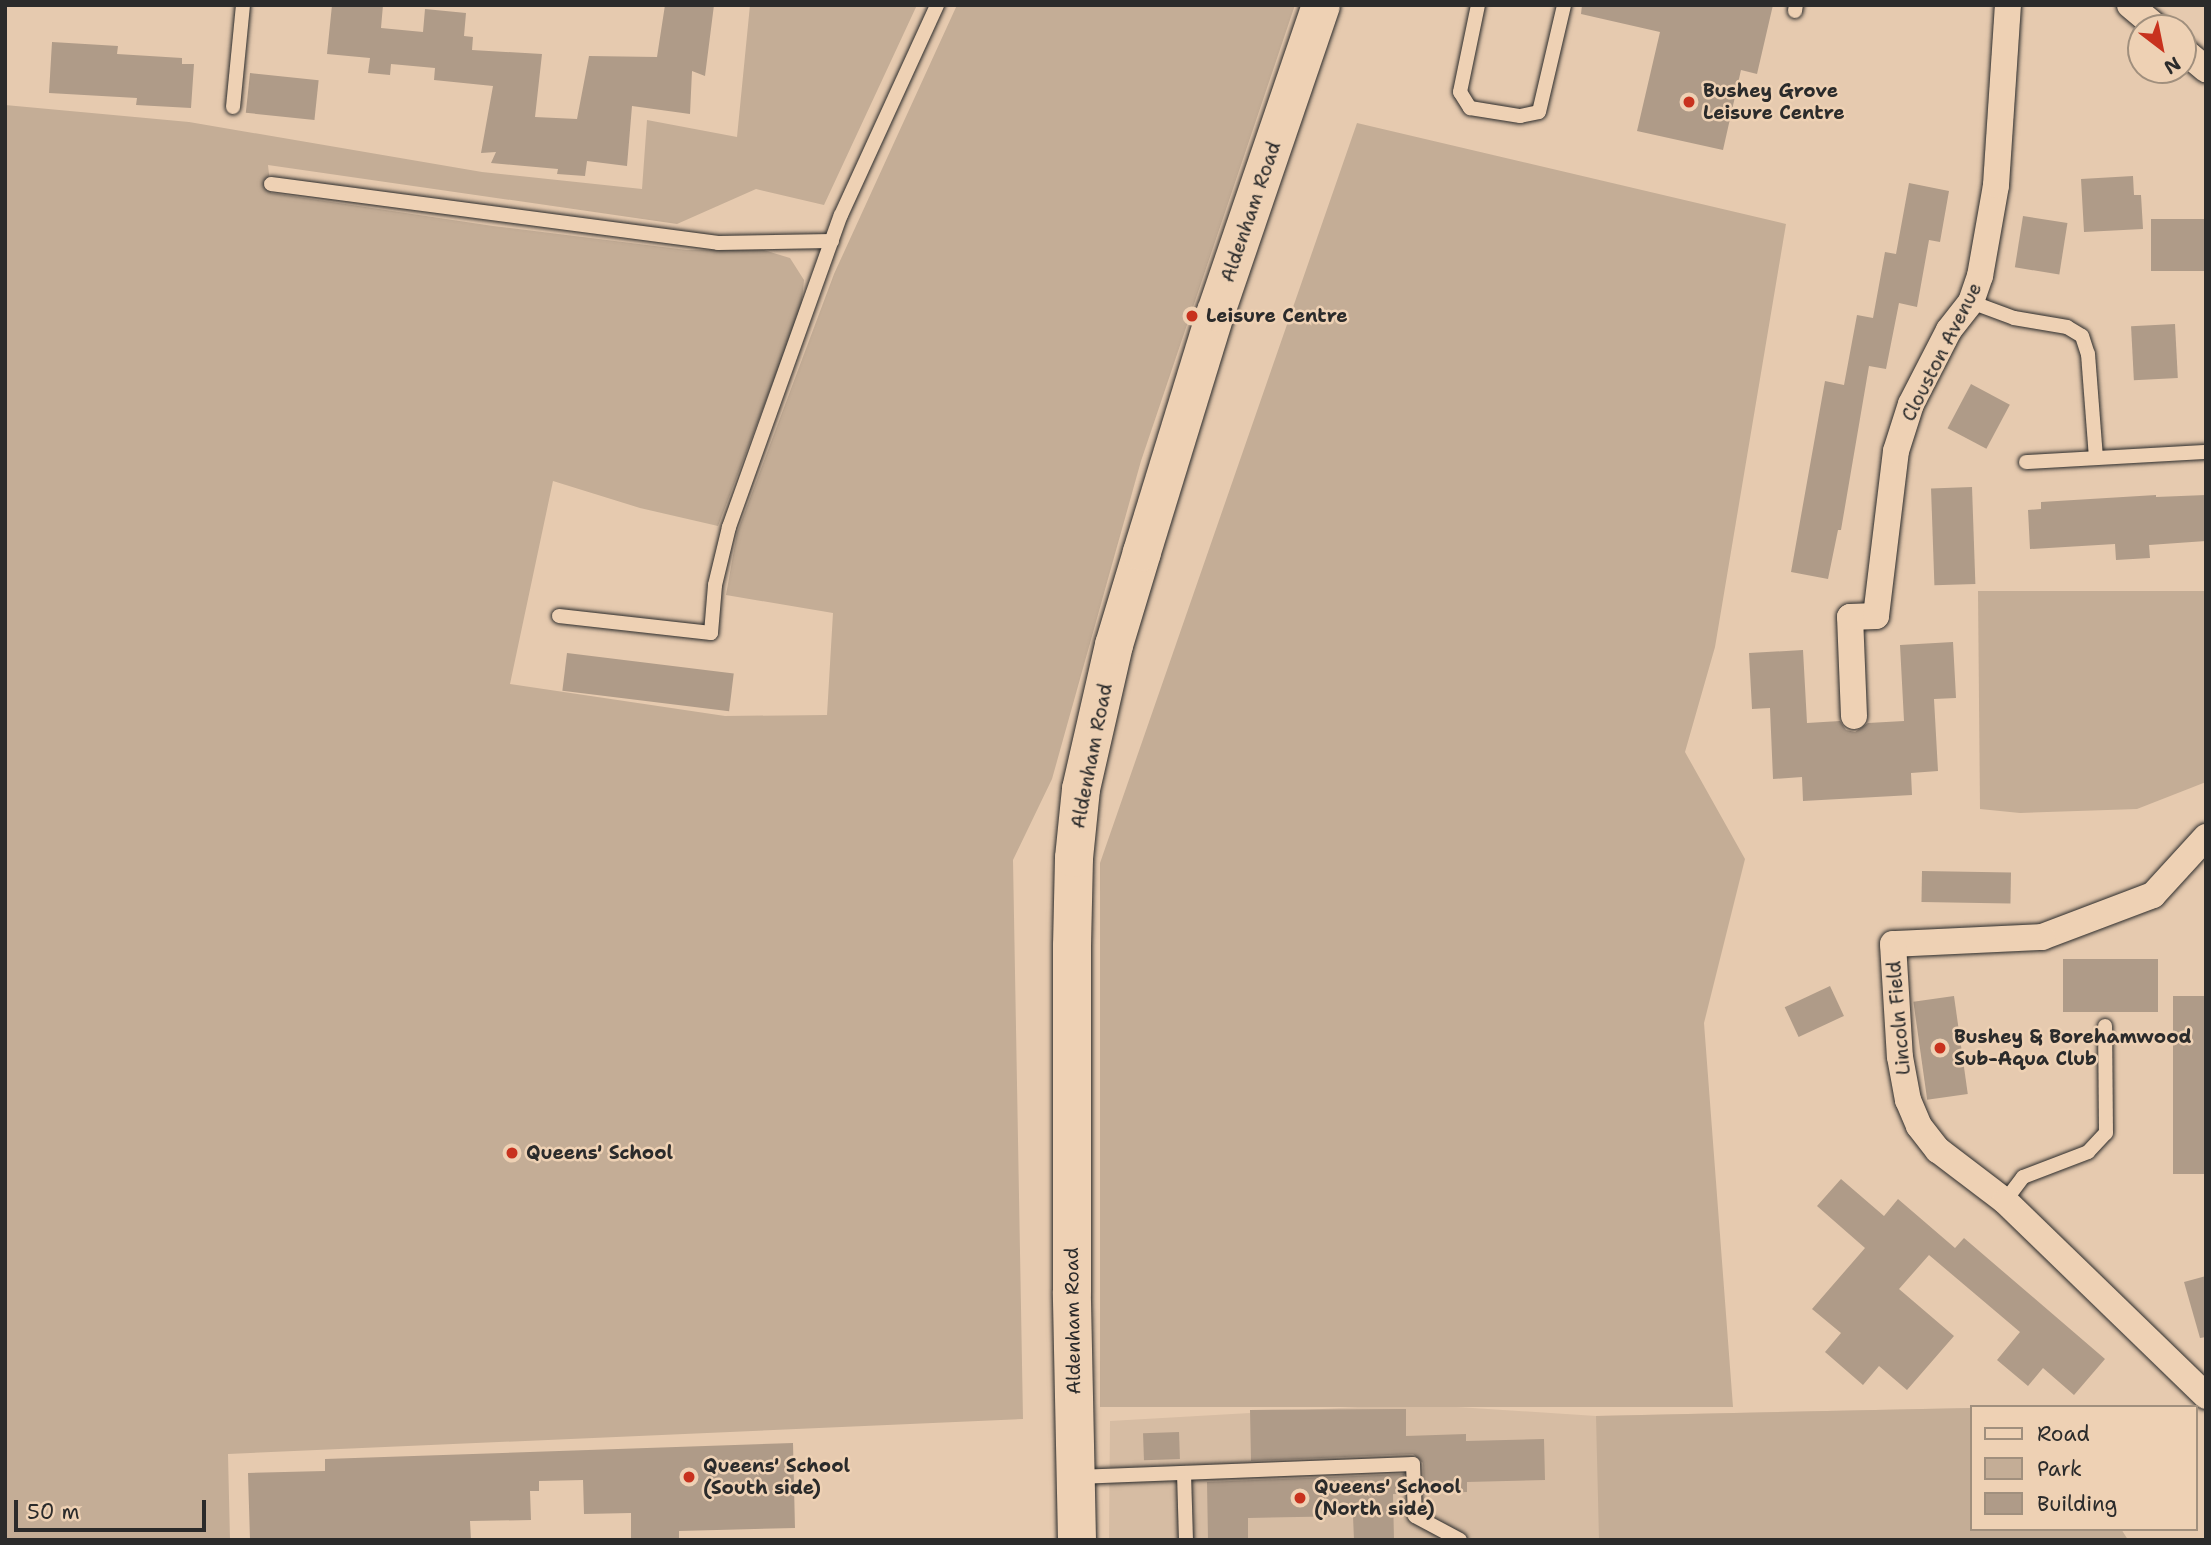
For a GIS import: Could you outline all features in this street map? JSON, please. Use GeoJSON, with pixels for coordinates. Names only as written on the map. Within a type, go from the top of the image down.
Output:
{"type":"FeatureCollection","features":[{"type":"Feature","properties":{"kind":"main road","name":"Aldenham Road"},"geometry":{"type":"LineString","coordinates":[[1077,1540],[1072,1292],[1072,946],[1074,858],[1081,789],[1114,645],[1142,552],[1216,312],[1321,5]]}},
{"type":"Feature","properties":{"kind":"street","name":"Clouston Avenue"},"geometry":{"type":"LineString","coordinates":[[1854,716],[1850,617],[1876,615],[1896,451],[1911,404],[1949,330],[1971,302],[1980,276],[1996,185],[2008,5]]}},
{"type":"Feature","properties":{"kind":"street","name":"Lincoln Field"},"geometry":{"type":"LineString","coordinates":[[2206,837],[2153,895],[2054,933],[2042,937],[1893,944],[1900,1057],[1908,1100],[1919,1126],[1938,1150],[2005,1200],[2206,1396]]}},
{"type":"Feature","properties":{"kind":"lane"},"geometry":{"type":"LineString","coordinates":[[233,107],[243,5]]}},
{"type":"Feature","properties":{"kind":"lane"},"geometry":{"type":"LineString","coordinates":[[559,616],[711,634],[715,585],[729,527],[832,240],[937,5]]}},
{"type":"Feature","properties":{"kind":"lane"},"geometry":{"type":"LineString","coordinates":[[1478,5],[1460,92],[1470,108],[1520,116],[1539,112],[1564,5]]}},
{"type":"Feature","properties":{"kind":"lane"},"geometry":{"type":"LineString","coordinates":[[271,184],[718,243],[832,240]]}},
{"type":"Feature","properties":{"kind":"lane"},"geometry":{"type":"LineString","coordinates":[[1971,302],[1993,313],[2067,327],[2082,336],[2088,354],[2096,458]]}},
{"type":"Feature","properties":{"kind":"lane"},"geometry":{"type":"LineString","coordinates":[[2026,462],[2206,452]]}},
{"type":"Feature","properties":{"kind":"lane"},"geometry":{"type":"LineString","coordinates":[[2005,1200],[2023,1177],[2088,1152],[2106,1133],[2105,1026]]}},
{"type":"Feature","properties":{"kind":"lane"},"geometry":{"type":"LineString","coordinates":[[1076,1477],[1413,1464],[1415,1516],[1460,1540]]}},
{"type":"Feature","properties":{"kind":"lane"},"geometry":{"type":"LineString","coordinates":[[1184,1473],[1186,1540]]}},
{"type":"Feature","properties":{"kind":"shaded area"},"geometry":{"type":"Polygon","coordinates":[[[1411,1404],[1596,1416],[1969,1408],[1969,1531],[2122,1531],[2128,1540],[1109,1540],[1110,1421],[1411,1404]]]}},
{"type":"Feature","properties":{"kind":"green space"},"geometry":{"type":"Polygon","coordinates":[[[750,5],[917,5],[824,205],[756,189],[677,224],[268,165],[271,193],[493,226],[687,250],[760,249],[790,258],[804,280],[801,309],[718,526],[640,508],[553,481],[510,684],[725,716],[827,715],[833,613],[726,595],[737,533],[834,274],[957,5],[1295,5],[1141,461],[1052,779],[1013,860],[1023,1419],[228,1454],[230,1540],[5,1540],[5,105],[189,122],[482,172],[642,189],[647,120],[737,137],[750,5]]]}},
{"type":"Feature","properties":{"kind":"green space"},"geometry":{"type":"Polygon","coordinates":[[[1357,123],[1786,224],[1715,647],[1685,752],[1745,859],[1704,1023],[1733,1407],[1100,1407],[1100,863],[1357,123]]]}},
{"type":"Feature","properties":{"kind":"green space"},"geometry":{"type":"Polygon","coordinates":[[[1978,591],[2206,591],[2206,782],[2137,809],[2020,813],[1980,809],[1978,591]]]}},
{"type":"Feature","properties":{"kind":"green space"},"geometry":{"type":"Polygon","coordinates":[[[1969,1408],[1969,1531],[2122,1531],[2128,1540],[1599,1540],[1596,1416],[1969,1408]]]}},
{"type":"Feature","properties":{"kind":"building"},"geometry":{"type":"Polygon","coordinates":[[[332,5],[383,5],[381,28],[423,32],[425,9],[466,13],[464,36],[473,37],[472,50],[542,54],[535,117],[577,119],[589,56],[657,57],[665,5],[714,5],[705,76],[692,71],[690,114],[632,106],[627,166],[587,161],[585,176],[557,174],[558,169],[491,163],[496,152],[481,153],[493,86],[434,80],[435,68],[391,64],[390,75],[368,73],[370,58],[327,54],[332,5]]]}},
{"type":"Feature","properties":{"kind":"building","name":"Bushey Grove Leisure Centre"},"geometry":{"type":"Polygon","coordinates":[[[1582,5],[1773,5],[1757,74],[1741,70],[1723,150],[1637,131],[1660,32],[1581,14],[1582,5]]]}},
{"type":"Feature","properties":{"kind":"building"},"geometry":{"type":"Polygon","coordinates":[[[52,42],[118,46],[117,54],[182,58],[182,64],[194,64],[191,108],[136,105],[137,98],[49,93],[52,42]]]}},
{"type":"Feature","properties":{"kind":"building"},"geometry":{"type":"Polygon","coordinates":[[[250,73],[319,80],[314,120],[246,113],[250,73]]]}},
{"type":"Feature","properties":{"kind":"building"},"geometry":{"type":"Polygon","coordinates":[[[2133,176],[2134,195],[2141,195],[2143,229],[2084,232],[2081,179],[2133,176]]]}},
{"type":"Feature","properties":{"kind":"building"},"geometry":{"type":"Polygon","coordinates":[[[1909,183],[1949,191],[1940,242],[1929,240],[1917,307],[1899,303],[1886,369],[1869,366],[1841,530],[1838,530],[1828,579],[1791,572],[1825,381],[1844,385],[1857,315],[1873,318],[1885,252],[1896,254],[1909,183]]]}},
{"type":"Feature","properties":{"kind":"building"},"geometry":{"type":"Polygon","coordinates":[[[2023,216],[2067,223],[2059,274],[2015,267],[2023,216]]]}},
{"type":"Feature","properties":{"kind":"building"},"geometry":{"type":"Polygon","coordinates":[[[2151,219],[2206,219],[2206,271],[2151,271],[2151,219]]]}},
{"type":"Feature","properties":{"kind":"building"},"geometry":{"type":"Polygon","coordinates":[[[2175,324],[2178,378],[2134,380],[2131,326],[2175,324]]]}},
{"type":"Feature","properties":{"kind":"building"},"geometry":{"type":"Polygon","coordinates":[[[1971,384],[2010,405],[1986,449],[1948,428],[1971,384]]]}},
{"type":"Feature","properties":{"kind":"building"},"geometry":{"type":"Polygon","coordinates":[[[1972,487],[1975,584],[1934,585],[1931,488],[1972,487]]]}},
{"type":"Feature","properties":{"kind":"building"},"geometry":{"type":"Polygon","coordinates":[[[2156,495],[2206,495],[2206,541],[2149,545],[2150,558],[2116,560],[2115,544],[2030,549],[2028,510],[2041,509],[2041,502],[2156,495]]]}},
{"type":"Feature","properties":{"kind":"building"},"geometry":{"type":"Polygon","coordinates":[[[1953,642],[1956,698],[1934,699],[1938,771],[1911,773],[1912,795],[1803,801],[1802,777],[1773,779],[1770,708],[1752,709],[1749,653],[1803,650],[1807,723],[1840,721],[1846,730],[1855,732],[1868,723],[1904,721],[1900,645],[1953,642]]]}},
{"type":"Feature","properties":{"kind":"building"},"geometry":{"type":"Polygon","coordinates":[[[567,653],[734,673],[729,711],[562,691],[567,653]]]}},
{"type":"Feature","properties":{"kind":"building"},"geometry":{"type":"Polygon","coordinates":[[[1922,871],[2011,873],[2010,904],[1921,902],[1922,871]]]}},
{"type":"Feature","properties":{"kind":"building"},"geometry":{"type":"Polygon","coordinates":[[[2063,959],[2158,959],[2158,1012],[2063,1012],[2063,959]]]}},
{"type":"Feature","properties":{"kind":"building"},"geometry":{"type":"Polygon","coordinates":[[[1830,986],[1844,1016],[1799,1037],[1785,1007],[1830,986]]]}},
{"type":"Feature","properties":{"kind":"building","name":"Bushey & Borehamwood Sub-Aqua Club"},"geometry":{"type":"Polygon","coordinates":[[[1954,996],[1968,1094],[1927,1100],[1913,1002],[1954,996]]]}},
{"type":"Feature","properties":{"kind":"building"},"geometry":{"type":"Polygon","coordinates":[[[2173,996],[2206,996],[2206,1174],[2173,1174],[2173,996]]]}},
{"type":"Feature","properties":{"kind":"building"},"geometry":{"type":"Polygon","coordinates":[[[1841,1179],[1884,1216],[1898,1199],[1955,1248],[1964,1238],[2105,1359],[2074,1395],[2043,1368],[2028,1386],[1997,1360],[2020,1332],[1929,1255],[1899,1289],[1954,1336],[1907,1390],[1879,1366],[1863,1385],[1825,1352],[1841,1333],[1812,1309],[1865,1248],[1817,1206],[1841,1179]]]}},
{"type":"Feature","properties":{"kind":"building"},"geometry":{"type":"Polygon","coordinates":[[[2206,1276],[2206,1337],[2200,1338],[2184,1282],[2206,1276]]]}},
{"type":"Feature","properties":{"kind":"building"},"geometry":{"type":"Polygon","coordinates":[[[1406,1409],[1406,1436],[1466,1434],[1466,1441],[1544,1439],[1545,1480],[1467,1482],[1467,1492],[1424,1493],[1423,1463],[1413,1454],[1251,1461],[1250,1410],[1406,1409]]]}},
{"type":"Feature","properties":{"kind":"building"},"geometry":{"type":"Polygon","coordinates":[[[1179,1432],[1180,1459],[1144,1460],[1143,1433],[1179,1432]]]}},
{"type":"Feature","properties":{"kind":"building"},"geometry":{"type":"Polygon","coordinates":[[[793,1443],[795,1528],[679,1531],[679,1540],[631,1540],[631,1513],[584,1514],[583,1480],[539,1481],[539,1491],[530,1491],[531,1520],[470,1521],[471,1540],[250,1540],[248,1473],[325,1471],[325,1459],[793,1443]]]}},
{"type":"Feature","properties":{"kind":"building","name":"Queens' School (North side)"},"geometry":{"type":"Polygon","coordinates":[[[1404,1474],[1405,1494],[1393,1494],[1394,1540],[1354,1540],[1353,1516],[1248,1518],[1248,1540],[1208,1540],[1207,1482],[1404,1474]]]}},
{"type":"Feature","properties":{"kind":"place","name":"Bushey Grove Leisure Centre"},"geometry":{"type":"Point","coordinates":[1689,102]}},
{"type":"Feature","properties":{"kind":"place","name":"Leisure Centre"},"geometry":{"type":"Point","coordinates":[1192,316]}},
{"type":"Feature","properties":{"kind":"place","name":"Bushey & Borehamwood Sub-Aqua Club"},"geometry":{"type":"Point","coordinates":[1940,1048]}},
{"type":"Feature","properties":{"kind":"place","name":"Queens' School"},"geometry":{"type":"Point","coordinates":[512,1153]}},
{"type":"Feature","properties":{"kind":"place","name":"Queens' School (South side)"},"geometry":{"type":"Point","coordinates":[689,1477]}},
{"type":"Feature","properties":{"kind":"place","name":"Queens' School (North side)"},"geometry":{"type":"Point","coordinates":[1300,1498]}}]}
